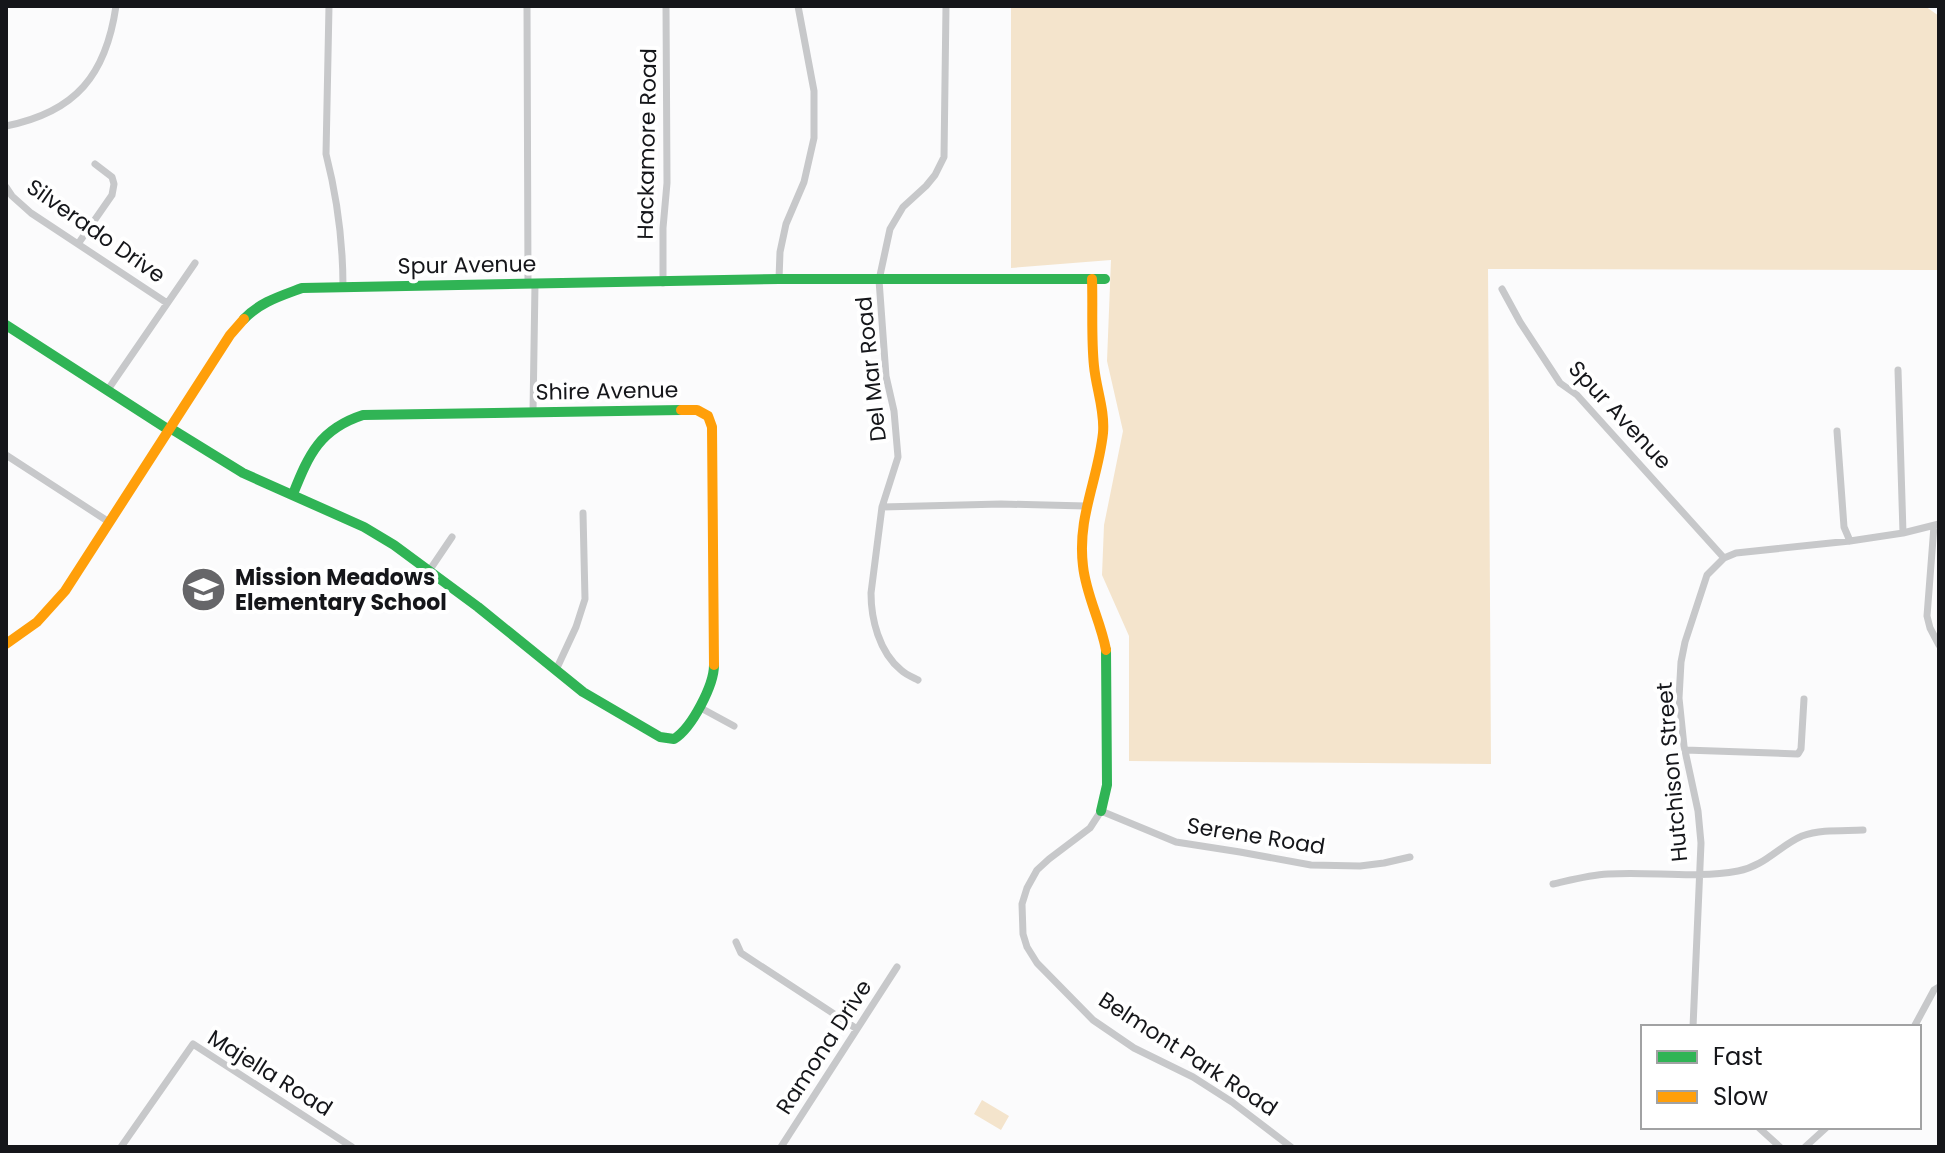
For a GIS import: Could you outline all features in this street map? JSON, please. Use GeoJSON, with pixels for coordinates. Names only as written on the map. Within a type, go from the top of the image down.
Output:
{"type":"FeatureCollection","features":[{"type":"Feature","properties":{"kind":"street"},"geometry":{"type":"LineString","coordinates":[[6,126],[53,111],[79,92],[97,69],[112,32],[116,6]]}},
{"type":"Feature","properties":{"kind":"street"},"geometry":{"type":"LineString","coordinates":[[329,6],[326,154],[343,253],[343,287]]}},
{"type":"Feature","properties":{"kind":"street"},"geometry":{"type":"LineString","coordinates":[[527,6],[533,412]]}},
{"type":"Feature","properties":{"kind":"street","name":"Hackamore Road"},"geometry":{"type":"LineString","coordinates":[[663,283],[667,183],[666,6]]}},
{"type":"Feature","properties":{"kind":"street"},"geometry":{"type":"LineString","coordinates":[[779,279],[780,252],[786,224],[804,182],[814,138],[814,91],[798,6]]}},
{"type":"Feature","properties":{"kind":"street","name":"Del Mar Road"},"geometry":{"type":"LineString","coordinates":[[918,680],[901,671],[888,656],[873,620],[871,593],[882,507],[898,457],[894,411],[886,376],[879,280],[890,229],[903,207],[935,175],[944,157],[946,6]]}},
{"type":"Feature","properties":{"kind":"street"},"geometry":{"type":"LineString","coordinates":[[78,244],[112,195],[112,177],[95,164]]}},
{"type":"Feature","properties":{"kind":"street","name":"Silverado Drive"},"geometry":{"type":"LineString","coordinates":[[6,187],[31,213],[167,303]]}},
{"type":"Feature","properties":{"kind":"street"},"geometry":{"type":"LineString","coordinates":[[107,391],[195,263]]}},
{"type":"Feature","properties":{"kind":"street","name":"Spur Avenue"},"geometry":{"type":"LineString","coordinates":[[6,644],[37,622],[65,591],[230,335],[251,312],[269,300],[302,288],[779,279],[1105,279]]}},
{"type":"Feature","properties":{"kind":"street"},"geometry":{"type":"LineString","coordinates":[[1092,279],[1094,366],[1103,429],[1099,461],[1081,533],[1083,569],[1106,647],[1107,785],[1101,811]]}},
{"type":"Feature","properties":{"kind":"street","name":"Spur Avenue"},"geometry":{"type":"LineString","coordinates":[[1502,289],[1560,383],[1577,395],[1724,558]]}},
{"type":"Feature","properties":{"kind":"street"},"geometry":{"type":"LineString","coordinates":[[6,325],[213,456],[243,473],[364,527],[394,545],[556,670],[585,599],[583,513]]}},
{"type":"Feature","properties":{"kind":"street"},"geometry":{"type":"LineString","coordinates":[[1898,370],[1903,533]]}},
{"type":"Feature","properties":{"kind":"street","name":"Shire Avenue"},"geometry":{"type":"LineString","coordinates":[[293,494],[309,455],[331,428],[363,415],[697,410],[708,416],[712,427],[714,672],[699,707],[680,737],[672,740],[660,737],[583,692],[556,670]]}},
{"type":"Feature","properties":{"kind":"street"},"geometry":{"type":"LineString","coordinates":[[1837,431],[1844,527],[1850,541]]}},
{"type":"Feature","properties":{"kind":"street"},"geometry":{"type":"LineString","coordinates":[[6,455],[109,522]]}},
{"type":"Feature","properties":{"kind":"street"},"geometry":{"type":"LineString","coordinates":[[882,507],[1001,504],[1086,506]]}},
{"type":"Feature","properties":{"kind":"street"},"geometry":{"type":"LineString","coordinates":[[1724,558],[1739,553],[1903,533],[1936,525],[1927,616],[1939,645]]}},
{"type":"Feature","properties":{"kind":"street"},"geometry":{"type":"LineString","coordinates":[[429,571],[452,537]]}},
{"type":"Feature","properties":{"kind":"street","name":"Hutchison Street"},"geometry":{"type":"LineString","coordinates":[[1693,1025],[1701,843],[1679,698],[1683,652],[1707,575],[1724,558]]}},
{"type":"Feature","properties":{"kind":"street"},"geometry":{"type":"LineString","coordinates":[[1685,750],[1798,754],[1801,749],[1804,699]]}},
{"type":"Feature","properties":{"kind":"street"},"geometry":{"type":"LineString","coordinates":[[699,707],[734,726]]}},
{"type":"Feature","properties":{"kind":"street","name":"Serene Road"},"geometry":{"type":"LineString","coordinates":[[1101,811],[1176,842],[1311,865],[1360,866],[1410,857]]}},
{"type":"Feature","properties":{"kind":"street","name":"Belmont Park Road"},"geometry":{"type":"LineString","coordinates":[[1101,811],[1090,828],[1037,870],[1027,888],[1022,904],[1023,934],[1027,947],[1037,963],[1093,1020],[1134,1048],[1193,1077],[1232,1102],[1291,1147]]}},
{"type":"Feature","properties":{"kind":"street"},"geometry":{"type":"LineString","coordinates":[[1699,876],[1754,866],[1799,837],[1818,831],[1863,830]]}},
{"type":"Feature","properties":{"kind":"street","name":"Hutchison Street"},"geometry":{"type":"LineString","coordinates":[[1553,884],[1609,874],[1699,876]]}},
{"type":"Feature","properties":{"kind":"street"},"geometry":{"type":"LineString","coordinates":[[736,942],[741,953],[857,1029]]}},
{"type":"Feature","properties":{"kind":"street","name":"Ramona Drive"},"geometry":{"type":"LineString","coordinates":[[781,1147],[897,967]]}},
{"type":"Feature","properties":{"kind":"street"},"geometry":{"type":"LineString","coordinates":[[1915,1025],[1934,990],[1939,987]]}},
{"type":"Feature","properties":{"kind":"street","name":"Majella Road"},"geometry":{"type":"LineString","coordinates":[[121,1147],[193,1044],[352,1147]]}},
{"type":"Feature","properties":{"kind":"street"},"geometry":{"type":"LineString","coordinates":[[1760,1129],[1780,1147]]}},
{"type":"Feature","properties":{"kind":"street"},"geometry":{"type":"LineString","coordinates":[[1805,1147],[1825,1129]]}},
{"type":"Feature","properties":{"kind":"shaded area"},"geometry":{"type":"Polygon","coordinates":[[[1011,6],[1925,6],[1939,16],[1939,270],[1488,269],[1491,764],[1129,761],[1129,636],[1102,575],[1104,525],[1123,431],[1107,361],[1111,260],[1011,268],[1011,6]]]}},
{"type":"Feature","properties":{"kind":"shaded area"},"geometry":{"type":"Polygon","coordinates":[[[982,1100],[1009,1116],[1001,1130],[974,1114],[982,1100]]]}},
{"type":"Feature","properties":{"kind":"traffic: fast"},"geometry":{"type":"LineString","coordinates":[[244,319],[264,304],[302,288],[779,279],[1105,279]]}},
{"type":"Feature","properties":{"kind":"traffic: fast"},"geometry":{"type":"LineString","coordinates":[[6,325],[169,430]]}},
{"type":"Feature","properties":{"kind":"traffic: fast"},"geometry":{"type":"LineString","coordinates":[[293,494],[318,445],[336,428],[363,415],[681,410]]}},
{"type":"Feature","properties":{"kind":"traffic: fast"},"geometry":{"type":"LineString","coordinates":[[170,428],[243,473],[364,527],[394,545],[478,607],[583,692],[660,737],[674,739],[688,726],[706,694],[714,665]]}},
{"type":"Feature","properties":{"kind":"traffic: fast"},"geometry":{"type":"LineString","coordinates":[[1101,811],[1107,785],[1106,650]]}},
{"type":"Feature","properties":{"kind":"traffic: slow"},"geometry":{"type":"LineString","coordinates":[[1092,279],[1093,355],[1103,433],[1085,515],[1082,548],[1087,587],[1106,650]]}},
{"type":"Feature","properties":{"kind":"traffic: slow"},"geometry":{"type":"LineString","coordinates":[[6,644],[37,622],[65,591],[230,335],[244,319]]}},
{"type":"Feature","properties":{"kind":"traffic: slow"},"geometry":{"type":"LineString","coordinates":[[681,410],[697,410],[708,416],[712,427],[714,665]]}},
{"type":"Feature","properties":{"kind":"place","name":"Mission Meadows Elementary School"},"geometry":{"type":"Point","coordinates":[204,590]}}]}
